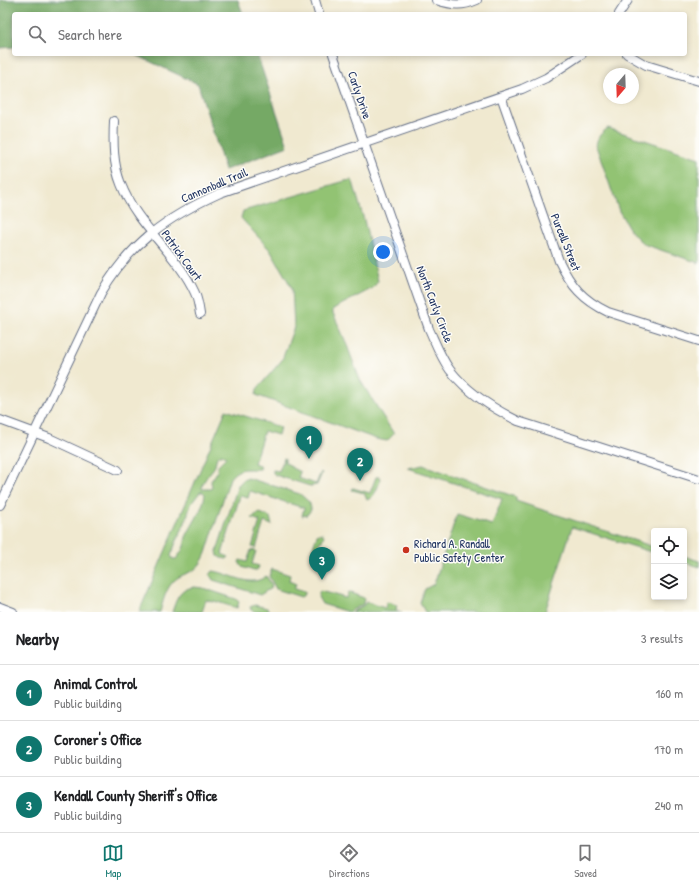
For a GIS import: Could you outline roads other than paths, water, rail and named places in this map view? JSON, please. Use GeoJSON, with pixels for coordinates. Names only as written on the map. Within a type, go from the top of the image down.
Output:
{"type":"FeatureCollection","features":[{"type":"Feature","properties":{"kind":"street"},"geometry":{"type":"LineString","coordinates":[[314,0],[318,12]]}},
{"type":"Feature","properties":{"kind":"street"},"geometry":{"type":"LineString","coordinates":[[436,0],[451,5],[464,5],[477,0]]}},
{"type":"Feature","properties":{"kind":"street"},"geometry":{"type":"LineString","coordinates":[[620,12],[628,0]]}},
{"type":"Feature","properties":{"kind":"street","name":"Carly Drive"},"geometry":{"type":"LineString","coordinates":[[334,56],[365,143]]}},
{"type":"Feature","properties":{"kind":"street","name":"Cannonball Trail"},"geometry":{"type":"LineString","coordinates":[[0,505],[100,293],[122,261],[151,233],[185,210],[220,193],[522,89],[546,78],[579,56]]}},
{"type":"Feature","properties":{"kind":"street"},"geometry":{"type":"LineString","coordinates":[[630,56],[646,65],[699,81]]}},
{"type":"Feature","properties":{"kind":"street","name":"Purcell Street"},"geometry":{"type":"LineString","coordinates":[[501,96],[559,261],[566,276],[575,288],[594,305],[608,312],[699,341]]}},
{"type":"Feature","properties":{"kind":"street","name":"Patrick Court"},"geometry":{"type":"LineString","coordinates":[[114,121],[113,148],[116,169],[128,200],[151,233],[187,279],[196,295],[200,314]]}},
{"type":"Feature","properties":{"kind":"street","name":"North Carly Circle"},"geometry":{"type":"LineString","coordinates":[[365,143],[429,329],[449,368],[462,384],[482,401],[497,411],[518,421],[699,479]]}},
{"type":"Feature","properties":{"kind":"street"},"geometry":{"type":"LineString","coordinates":[[0,420],[34,432],[118,470]]}},
{"type":"Feature","properties":{"kind":"street"},"geometry":{"type":"LineString","coordinates":[[0,607],[13,612]]}},
{"type":"Feature","properties":{"kind":"place","name":"Animal Control"},"geometry":{"type":"Point","coordinates":[309,459]}},
{"type":"Feature","properties":{"kind":"place","name":"Coroner's Office"},"geometry":{"type":"Point","coordinates":[360,481]}},
{"type":"Feature","properties":{"kind":"place","name":"Richard A. Randall Public Safety Center"},"geometry":{"type":"Point","coordinates":[406,550]}},
{"type":"Feature","properties":{"kind":"place","name":"Kendall County Sheriff's Office"},"geometry":{"type":"Point","coordinates":[322,580]}}]}
